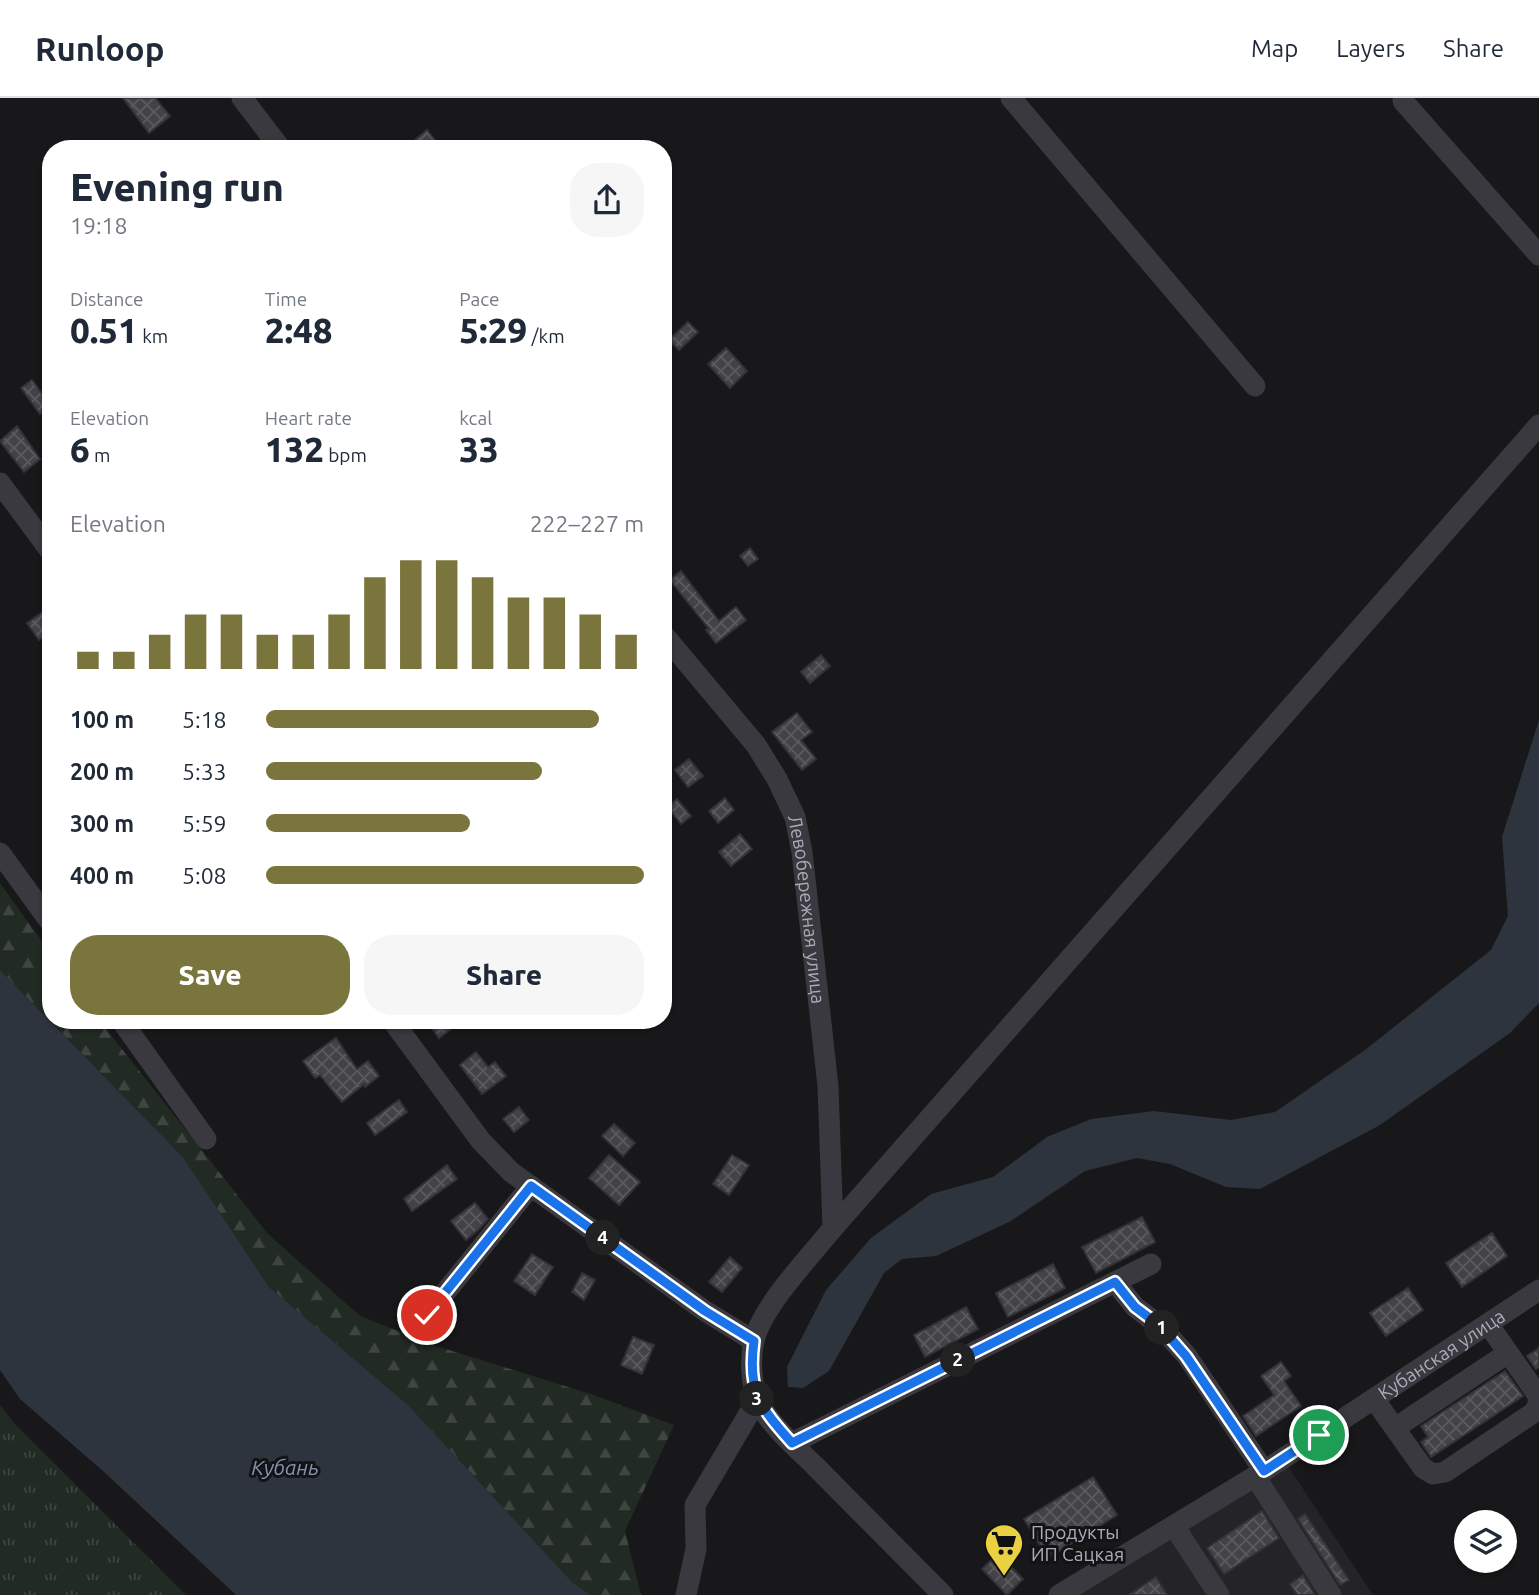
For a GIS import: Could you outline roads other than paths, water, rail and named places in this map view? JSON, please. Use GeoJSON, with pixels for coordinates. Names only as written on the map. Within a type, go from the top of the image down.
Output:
{"type":"FeatureCollection","features":[{"type":"Feature","properties":{"kind":"street"},"geometry":{"type":"LineString","coordinates":[[242,98],[274,140]]}},
{"type":"Feature","properties":{"kind":"street"},"geometry":{"type":"LineString","coordinates":[[1011,98],[1255,386]]}},
{"type":"Feature","properties":{"kind":"street"},"geometry":{"type":"LineString","coordinates":[[1403,99],[1539,255]]}},
{"type":"Feature","properties":{"kind":"street"},"geometry":{"type":"LineString","coordinates":[[943,1595],[792,1443],[758,1400],[752,1358],[754,1341],[761,1322],[833,1228],[1055,979],[1539,425]]}},
{"type":"Feature","properties":{"kind":"street"},"geometry":{"type":"LineString","coordinates":[[0,483],[42,540]]}},
{"type":"Feature","properties":{"kind":"street","name":"Левобережная улица"},"geometry":{"type":"LineString","coordinates":[[672,645],[756,745],[777,779],[795,817],[802,852],[828,1086],[833,1228]]}},
{"type":"Feature","properties":{"kind":"street"},"geometry":{"type":"LineString","coordinates":[[0,853],[42,911]]}},
{"type":"Feature","properties":{"kind":"street"},"geometry":{"type":"LineString","coordinates":[[127,1029],[206,1139]]}},
{"type":"Feature","properties":{"kind":"street"},"geometry":{"type":"LineString","coordinates":[[398,1029],[481,1141],[511,1172],[694,1303],[754,1341]]}},
{"type":"Feature","properties":{"kind":"street"},"geometry":{"type":"LineString","coordinates":[[427,1315],[531,1186]]}},
{"type":"Feature","properties":{"kind":"street"},"geometry":{"type":"LineString","coordinates":[[792,1443],[1151,1264]]}},
{"type":"Feature","properties":{"kind":"street"},"geometry":{"type":"LineString","coordinates":[[1115,1282],[1135,1307],[1159,1325],[1186,1356],[1331,1595]]}},
{"type":"Feature","properties":{"kind":"street","name":"Кубанская улица"},"geometry":{"type":"LineString","coordinates":[[1059,1595],[1260,1474],[1539,1290]]}},
{"type":"Feature","properties":{"kind":"street"},"geometry":{"type":"LineString","coordinates":[[1374,1399],[1423,1468],[1433,1474],[1445,1472],[1533,1413],[1539,1404],[1538,1394],[1488,1324]]}},
{"type":"Feature","properties":{"kind":"street"},"geometry":{"type":"LineString","coordinates":[[1395,1428],[1508,1353]]}},
{"type":"Feature","properties":{"kind":"street"},"geometry":{"type":"LineString","coordinates":[[686,1595],[696,1549],[695,1505],[758,1400]]}},
{"type":"Feature","properties":{"kind":"street"},"geometry":{"type":"LineString","coordinates":[[1174,1526],[1219,1595]]}},
{"type":"Feature","properties":{"kind":"water"},"geometry":{"type":"Polygon","coordinates":[[[1539,720],[1539,1003],[1510,1033],[1380,1125],[1260,1189],[1226,1187],[1170,1164],[1137,1158],[1085,1171],[1011,1221],[936,1256],[902,1259],[884,1273],[829,1371],[803,1388],[788,1387],[787,1367],[826,1290],[871,1238],[931,1194],[993,1177],[1047,1137],[1091,1119],[1154,1111],[1231,1120],[1275,1112],[1365,1050],[1491,950],[1508,916],[1502,837],[1539,720]]]}},
{"type":"Feature","properties":{"kind":"water","name":"Кубань"},"geometry":{"type":"Polygon","coordinates":[[[0,970],[42,1013],[42,1029],[58,1029],[183,1157],[269,1287],[408,1405],[573,1583],[591,1595],[236,1595],[103,1471],[20,1399],[0,1370],[0,970]]]}},
{"type":"Feature","properties":{"kind":"place","name":"Продукты ИП Сацкая"},"geometry":{"type":"Point","coordinates":[1004,1577]}}]}
